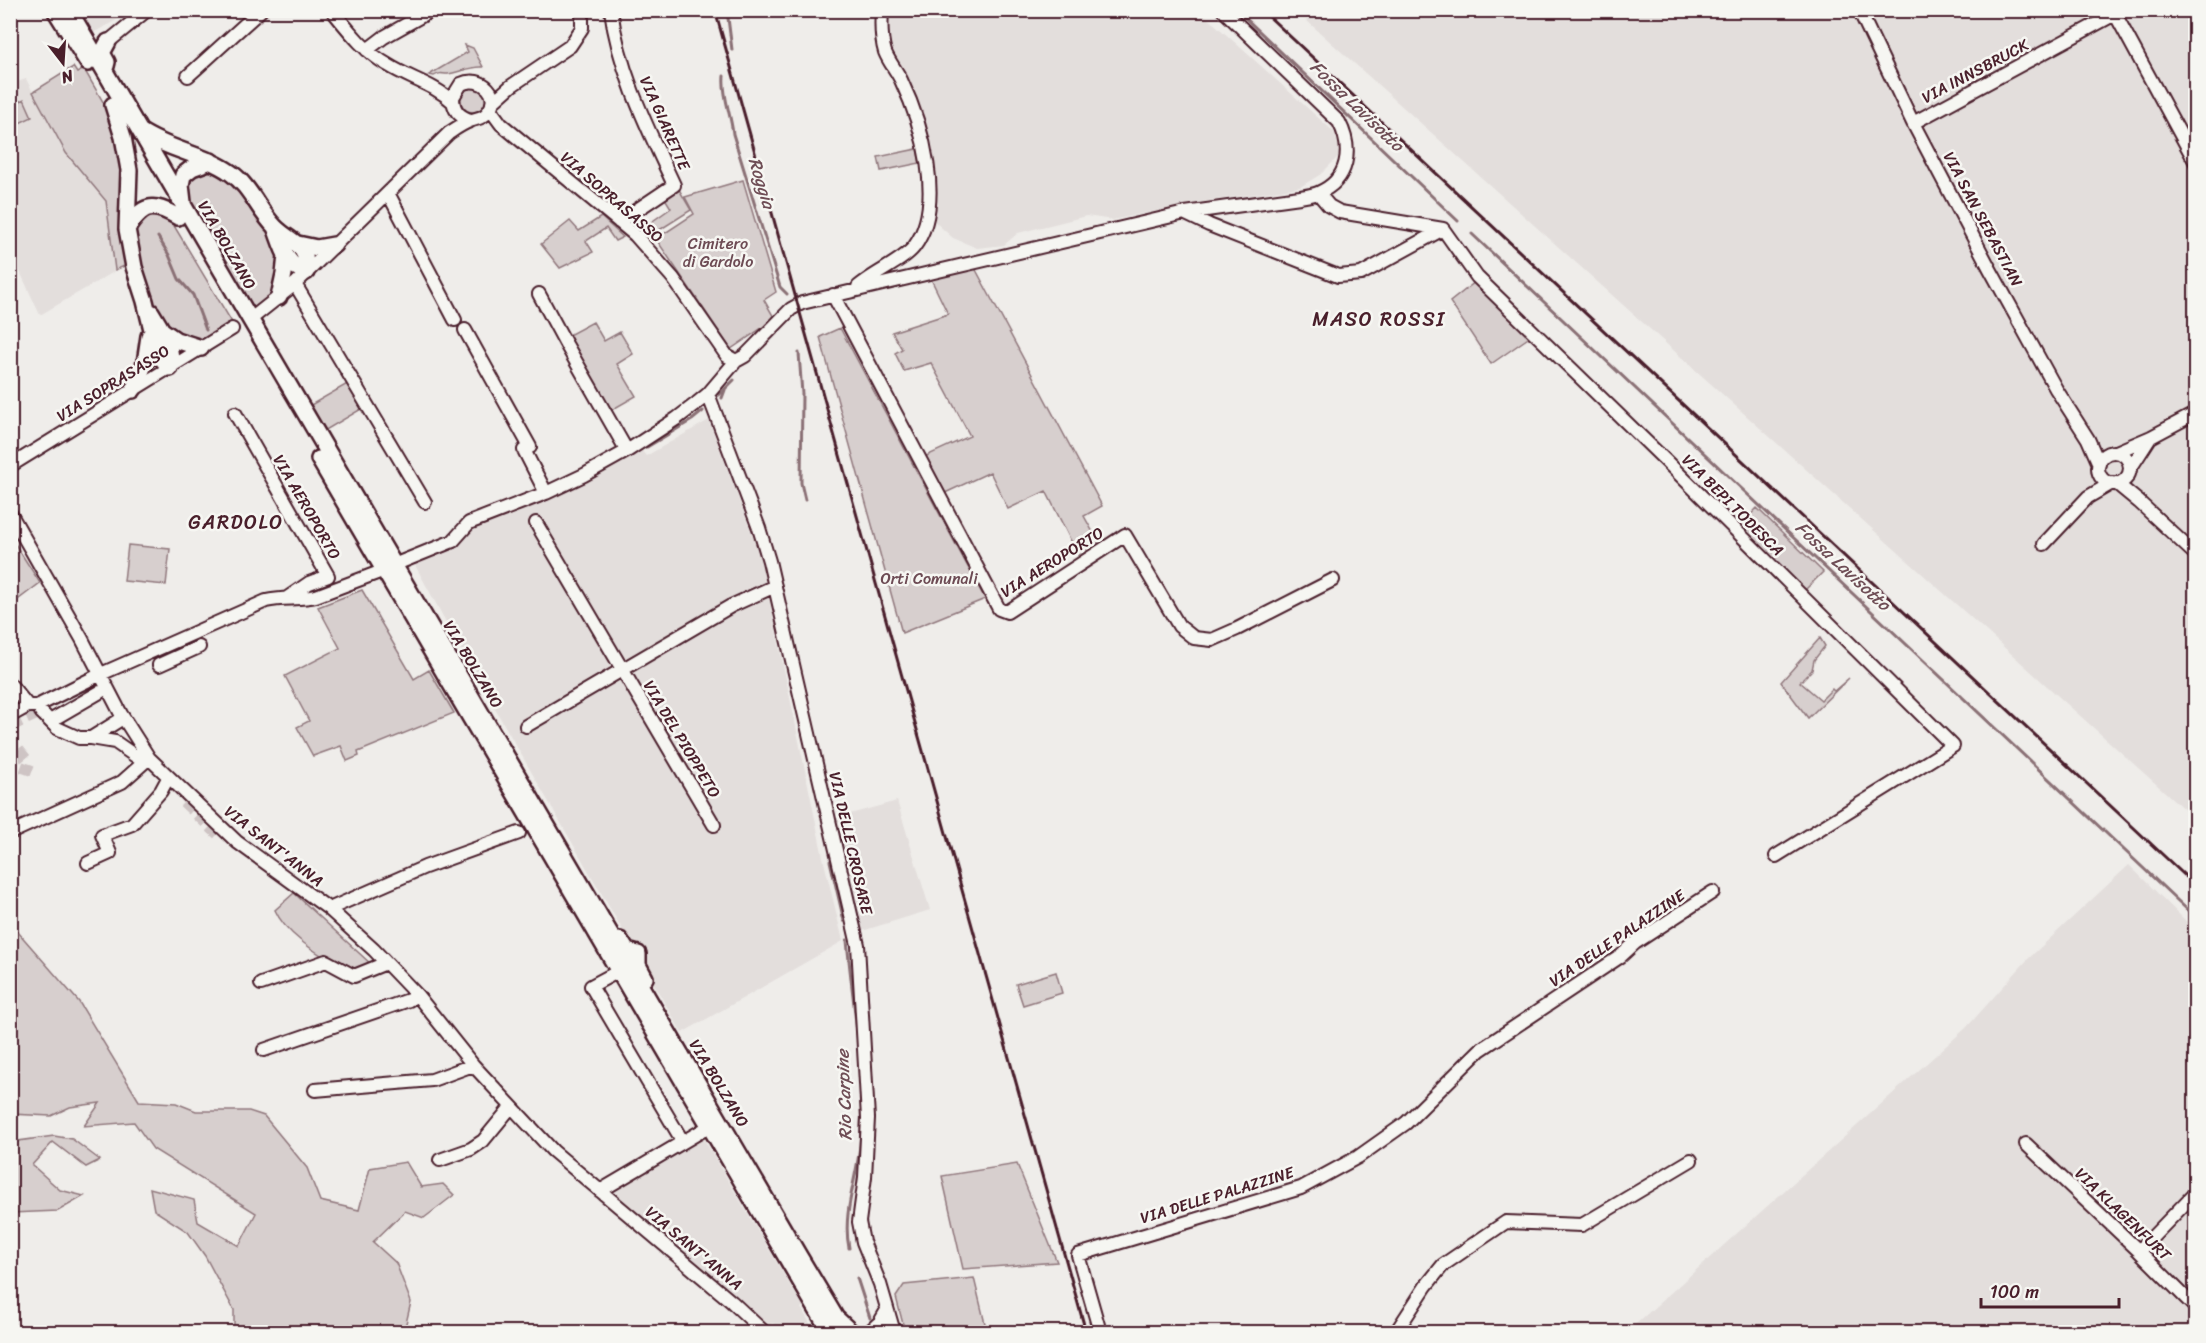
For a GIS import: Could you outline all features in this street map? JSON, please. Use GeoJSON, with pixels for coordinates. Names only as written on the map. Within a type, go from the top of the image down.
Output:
{"type":"FeatureCollection","features":[{"type":"Feature","properties":{"kind":"main road","name":"VIA BOLZANO"},"geometry":{"type":"LineString","coordinates":[[55,10],[182,215],[585,889],[594,895],[627,951],[638,954],[638,965],[670,1022],[675,1046],[836,1318],[851,1332]]}},
{"type":"Feature","properties":{"kind":"main road","name":"VIA BOLZANO"},"geometry":{"type":"LineString","coordinates":[[69,10],[139,131],[182,215],[826,1325],[827,1332]]}},
{"type":"Feature","properties":{"kind":"main road"},"geometry":{"type":"LineString","coordinates":[[83,36],[90,37],[101,44],[108,42]]}},
{"type":"Feature","properties":{"kind":"main road"},"geometry":{"type":"LineString","coordinates":[[105,73],[106,62],[102,53],[108,42]]}},
{"type":"Feature","properties":{"kind":"main road"},"geometry":{"type":"LineString","coordinates":[[114,105],[129,170],[127,229],[134,267],[156,327],[158,354],[170,368]]}},
{"type":"Feature","properties":{"kind":"main road"},"geometry":{"type":"LineString","coordinates":[[139,131],[186,154],[211,161],[234,174],[275,227],[298,244],[307,259],[306,272],[292,266],[275,227]]}},
{"type":"Feature","properties":{"kind":"main road"},"geometry":{"type":"LineString","coordinates":[[127,229],[136,215],[144,209],[153,207],[182,215],[183,175],[192,168],[211,161]]}},
{"type":"Feature","properties":{"kind":"main road"},"geometry":{"type":"LineString","coordinates":[[298,244],[317,248],[334,244]]}},
{"type":"Feature","properties":{"kind":"main road"},"geometry":{"type":"LineString","coordinates":[[279,297],[286,255]]}},
{"type":"Feature","properties":{"kind":"main road"},"geometry":{"type":"LineString","coordinates":[[156,327],[176,340],[201,348]]}},
{"type":"Feature","properties":{"kind":"main road"},"geometry":{"type":"LineString","coordinates":[[133,390],[145,363],[156,327]]}},
{"type":"Feature","properties":{"kind":"main road"},"geometry":{"type":"LineString","coordinates":[[761,1213],[763,1232],[788,1276],[788,1281]]}},
{"type":"Feature","properties":{"kind":"street"},"geometry":{"type":"LineString","coordinates":[[108,42],[147,10]]}},
{"type":"Feature","properties":{"kind":"street"},"geometry":{"type":"LineString","coordinates":[[188,76],[261,10]]}},
{"type":"Feature","properties":{"kind":"street"},"geometry":{"type":"LineString","coordinates":[[332,10],[367,50],[390,66],[431,85],[461,84],[474,80],[486,85],[511,86]]}},
{"type":"Feature","properties":{"kind":"street"},"geometry":{"type":"LineString","coordinates":[[367,50],[432,10]]}},
{"type":"Feature","properties":{"kind":"street"},"geometry":{"type":"LineString","coordinates":[[256,315],[295,284],[449,133],[484,112],[511,86],[570,46],[582,28],[582,10]]}},
{"type":"Feature","properties":{"kind":"street","name":"VIA GIARETTE"},"geometry":{"type":"LineString","coordinates":[[611,10],[612,32],[627,79],[674,185],[619,222]]}},
{"type":"Feature","properties":{"kind":"street"},"geometry":{"type":"LineString","coordinates":[[855,290],[913,248],[928,221],[927,154],[901,81],[885,51],[881,26],[882,10]]}},
{"type":"Feature","properties":{"kind":"street"},"geometry":{"type":"LineString","coordinates":[[401,562],[453,541],[470,523],[546,493],[627,451],[676,419],[708,394],[736,361],[745,356],[797,305],[1185,213],[1318,193],[1329,186],[1344,168],[1348,158],[1348,148],[1339,122],[1222,10]]}},
{"type":"Feature","properties":{"kind":"street","name":"VIA SAN SEBASTIAN"},"geometry":{"type":"LineString","coordinates":[[1859,10],[1913,123],[2056,389],[2088,439],[2103,479],[2114,483],[2139,502],[2196,555]]}},
{"type":"Feature","properties":{"kind":"street","name":"VIA INNSBRUCK"},"geometry":{"type":"LineString","coordinates":[[1913,123],[2114,12],[2196,163]]}},
{"type":"Feature","properties":{"kind":"street"},"geometry":{"type":"LineString","coordinates":[[449,133],[455,107],[454,92],[461,84]]}},
{"type":"Feature","properties":{"kind":"street","name":"VIA SOPRASASSO"},"geometry":{"type":"LineString","coordinates":[[431,85],[464,118],[484,112],[492,96],[486,85]]}},
{"type":"Feature","properties":{"kind":"street","name":"VIA SOPRASASSO"},"geometry":{"type":"LineString","coordinates":[[484,112],[635,235],[673,278],[727,356],[736,361]]}},
{"type":"Feature","properties":{"kind":"street"},"geometry":{"type":"LineString","coordinates":[[388,193],[455,320]]}},
{"type":"Feature","properties":{"kind":"street"},"geometry":{"type":"LineString","coordinates":[[1318,193],[1329,206],[1340,212],[1443,229]]}},
{"type":"Feature","properties":{"kind":"street"},"geometry":{"type":"LineString","coordinates":[[1185,213],[1209,225],[1338,276],[1361,274],[1443,229]]}},
{"type":"Feature","properties":{"kind":"street","name":"VIA BEPI TODESCA"},"geometry":{"type":"LineString","coordinates":[[1443,229],[1477,277],[1953,746],[1776,856]]}},
{"type":"Feature","properties":{"kind":"street"},"geometry":{"type":"LineString","coordinates":[[295,284],[425,502]]}},
{"type":"Feature","properties":{"kind":"street"},"geometry":{"type":"LineString","coordinates":[[539,294],[627,451]]}},
{"type":"Feature","properties":{"kind":"street","name":"VIA AEROPORTO"},"geometry":{"type":"LineString","coordinates":[[833,296],[999,609],[1007,612],[1125,535],[1179,626],[1194,639],[1212,640],[1229,633],[1333,580]]}},
{"type":"Feature","properties":{"kind":"street","name":"VIA SOPRASASSO"},"geometry":{"type":"LineString","coordinates":[[10,466],[232,329]]}},
{"type":"Feature","properties":{"kind":"street"},"geometry":{"type":"LineString","coordinates":[[465,330],[530,447],[524,450],[546,493]]}},
{"type":"Feature","properties":{"kind":"street","name":"VIA DELLE CROSARE"},"geometry":{"type":"LineString","coordinates":[[708,394],[759,528],[775,586],[858,945],[868,1118],[865,1177],[859,1222],[862,1242],[880,1284],[894,1332]]}},
{"type":"Feature","properties":{"kind":"street"},"geometry":{"type":"LineString","coordinates":[[2088,497],[2103,456],[2151,437],[2196,413]]}},
{"type":"Feature","properties":{"kind":"street","name":"VIA AEROPORTO"},"geometry":{"type":"LineString","coordinates":[[235,414],[328,576],[309,583],[287,598]]}},
{"type":"Feature","properties":{"kind":"street"},"geometry":{"type":"LineString","coordinates":[[2044,544],[2088,497],[2124,480],[2151,437]]}},
{"type":"Feature","properties":{"kind":"street","name":"VIA SAN SEBASTIAN"},"geometry":{"type":"LineString","coordinates":[[2088,439],[2113,452],[2121,453],[2128,460],[2139,502]]}},
{"type":"Feature","properties":{"kind":"street"},"geometry":{"type":"LineString","coordinates":[[10,513],[101,674],[145,759]]}},
{"type":"Feature","properties":{"kind":"street","name":"VIA DEL PIOPPETO"},"geometry":{"type":"LineString","coordinates":[[536,523],[714,825]]}},
{"type":"Feature","properties":{"kind":"street"},"geometry":{"type":"LineString","coordinates":[[10,526],[26,541]]}},
{"type":"Feature","properties":{"kind":"street","name":"VIA AEROPORTO"},"geometry":{"type":"LineString","coordinates":[[10,716],[28,706],[37,706],[101,674],[142,662],[266,601],[316,596],[377,573]]}},
{"type":"Feature","properties":{"kind":"street","name":"VIA DEL PIOPPETO"},"geometry":{"type":"LineString","coordinates":[[526,726],[731,606],[775,586]]}},
{"type":"Feature","properties":{"kind":"street"},"geometry":{"type":"LineString","coordinates":[[159,664],[199,647]]}},
{"type":"Feature","properties":{"kind":"street"},"geometry":{"type":"LineString","coordinates":[[10,684],[28,706]]}},
{"type":"Feature","properties":{"kind":"street"},"geometry":{"type":"LineString","coordinates":[[100,692],[46,717],[57,728],[79,738],[115,742],[145,759]]}},
{"type":"Feature","properties":{"kind":"street"},"geometry":{"type":"LineString","coordinates":[[91,738],[123,718]]}},
{"type":"Feature","properties":{"kind":"street"},"geometry":{"type":"LineString","coordinates":[[10,833],[122,782],[145,759]]}},
{"type":"Feature","properties":{"kind":"street","name":"VIA SANT'ANNA"},"geometry":{"type":"LineString","coordinates":[[145,759],[237,842],[329,909],[417,995],[473,1065],[553,1152],[732,1302],[764,1332]]}},
{"type":"Feature","properties":{"kind":"street"},"geometry":{"type":"LineString","coordinates":[[88,863],[110,853],[102,836],[132,824],[161,791],[168,778]]}},
{"type":"Feature","properties":{"kind":"street","name":"VIA SANT'ANNA"},"geometry":{"type":"LineString","coordinates":[[329,909],[425,867],[519,833]]}},
{"type":"Feature","properties":{"kind":"street","name":"VIA DELLE PALAZZINE"},"geometry":{"type":"LineString","coordinates":[[1100,1332],[1078,1255],[1301,1188],[1358,1157],[1406,1123],[1480,1050],[1713,892]]}},
{"type":"Feature","properties":{"kind":"street"},"geometry":{"type":"LineString","coordinates":[[261,984],[326,962],[354,976],[386,963]]}},
{"type":"Feature","properties":{"kind":"street"},"geometry":{"type":"LineString","coordinates":[[619,971],[591,986],[683,1142]]}},
{"type":"Feature","properties":{"kind":"street"},"geometry":{"type":"LineString","coordinates":[[264,1050],[409,1000],[417,995]]}},
{"type":"Feature","properties":{"kind":"street"},"geometry":{"type":"LineString","coordinates":[[315,1090],[432,1080],[473,1065]]}},
{"type":"Feature","properties":{"kind":"street"},"geometry":{"type":"LineString","coordinates":[[440,1160],[471,1149],[483,1141],[512,1107]]}},
{"type":"Feature","properties":{"kind":"street"},"geometry":{"type":"LineString","coordinates":[[600,1191],[710,1126]]}},
{"type":"Feature","properties":{"kind":"street","name":"VIA KLAGENFURT"},"geometry":{"type":"LineString","coordinates":[[2026,1144],[2196,1308]]}},
{"type":"Feature","properties":{"kind":"street"},"geometry":{"type":"LineString","coordinates":[[1396,1332],[1426,1286],[1443,1265],[1506,1222],[1582,1225],[1691,1160]]}},
{"type":"Feature","properties":{"kind":"street"},"geometry":{"type":"LineString","coordinates":[[2139,1251],[2196,1192]]}},
{"type":"Feature","properties":{"kind":"street"},"geometry":{"type":"LineString","coordinates":[[869,1332],[880,1322],[887,1310]]}},
{"type":"Feature","properties":{"kind":"shaded area"},"geometry":{"type":"Polygon","coordinates":[[[77,11],[133,11],[91,34],[77,11]]]}},
{"type":"Feature","properties":{"kind":"shaded area"},"geometry":{"type":"Polygon","coordinates":[[[887,11],[1200,11],[1334,132],[1338,144],[1338,157],[1321,174],[1300,187],[1196,203],[1113,220],[1086,216],[1018,233],[1004,245],[977,248],[953,238],[935,222],[930,152],[909,87],[887,36],[887,11]]]}},
{"type":"Feature","properties":{"kind":"shaded area"},"geometry":{"type":"Polygon","coordinates":[[[1296,11],[2195,11],[2195,819],[1296,11]]]}},
{"type":"Feature","properties":{"kind":"shaded area"},"geometry":{"type":"Polygon","coordinates":[[[26,79],[66,153],[106,201],[115,270],[40,315],[11,252],[11,84],[26,79]]]}},
{"type":"Feature","properties":{"kind":"shaded area"},"geometry":{"type":"Polygon","coordinates":[[[709,420],[761,558],[824,862],[843,941],[682,1033],[465,657],[415,565],[453,550],[475,528],[548,501],[642,451],[646,456],[709,420]]]}},
{"type":"Feature","properties":{"kind":"shaded area"},"geometry":{"type":"Polygon","coordinates":[[[897,801],[930,910],[862,931],[836,818],[897,801]]]}},
{"type":"Feature","properties":{"kind":"shaded area"},"geometry":{"type":"Polygon","coordinates":[[[2129,865],[2195,930],[2195,1332],[1627,1332],[1966,1028],[2028,959],[2129,865]]]}},
{"type":"Feature","properties":{"kind":"shaded area"},"geometry":{"type":"Polygon","coordinates":[[[702,1136],[804,1306],[801,1308],[815,1332],[781,1332],[773,1323],[767,1325],[740,1299],[609,1190],[702,1136]]]}},
{"type":"Feature","properties":{"kind":"green space"},"geometry":{"type":"Polygon","coordinates":[[[465,45],[473,48],[483,67],[429,75],[468,52],[465,45]]]}},
{"type":"Feature","properties":{"kind":"green space"},"geometry":{"type":"Polygon","coordinates":[[[73,67],[77,73],[84,69],[109,112],[121,151],[127,265],[115,270],[106,201],[66,153],[33,92],[73,67]]]}},
{"type":"Feature","properties":{"kind":"green space"},"geometry":{"type":"Polygon","coordinates":[[[473,88],[482,91],[485,100],[482,109],[473,112],[464,109],[461,100],[464,91],[473,88]]]}},
{"type":"Feature","properties":{"kind":"green space"},"geometry":{"type":"Polygon","coordinates":[[[24,99],[32,117],[11,127],[11,106],[24,99]]]}},
{"type":"Feature","properties":{"kind":"green space"},"geometry":{"type":"Polygon","coordinates":[[[917,149],[920,163],[881,171],[878,157],[917,149]]]}},
{"type":"Feature","properties":{"kind":"green space"},"geometry":{"type":"Polygon","coordinates":[[[213,169],[228,176],[284,256],[276,294],[252,312],[188,206],[187,190],[191,178],[198,170],[213,169]]]}},
{"type":"Feature","properties":{"kind":"green space","name":"Cimitero di Gardolo"},"geometry":{"type":"Polygon","coordinates":[[[743,180],[776,292],[764,300],[775,319],[731,349],[656,239],[694,214],[685,197],[743,180]]]}},
{"type":"Feature","properties":{"kind":"green space"},"geometry":{"type":"Polygon","coordinates":[[[677,186],[691,210],[650,236],[644,230],[646,228],[632,217],[638,213],[647,225],[671,208],[663,195],[677,186]]]}},
{"type":"Feature","properties":{"kind":"green space"},"geometry":{"type":"Polygon","coordinates":[[[155,214],[168,218],[173,224],[233,324],[200,343],[178,338],[156,312],[135,241],[136,225],[141,218],[155,214]]]}},
{"type":"Feature","properties":{"kind":"green space"},"geometry":{"type":"Polygon","coordinates":[[[601,217],[623,237],[615,241],[606,228],[586,241],[593,252],[560,268],[541,244],[570,221],[579,231],[601,217]]]}},
{"type":"Feature","properties":{"kind":"green space"},"geometry":{"type":"Polygon","coordinates":[[[975,268],[1102,506],[1084,516],[1100,545],[1079,557],[1046,491],[1008,509],[990,472],[943,494],[924,457],[970,436],[931,363],[904,371],[895,353],[902,349],[892,332],[948,314],[931,279],[975,268]]]}},
{"type":"Feature","properties":{"kind":"green space"},"geometry":{"type":"Polygon","coordinates":[[[1475,282],[1531,336],[1491,364],[1450,302],[1475,282]]]}},
{"type":"Feature","properties":{"kind":"green space"},"geometry":{"type":"Polygon","coordinates":[[[593,322],[604,341],[620,332],[633,354],[617,364],[636,396],[608,412],[565,337],[593,322]]]}},
{"type":"Feature","properties":{"kind":"green space","name":"Orti Comunali"},"geometry":{"type":"Polygon","coordinates":[[[840,328],[985,599],[902,633],[820,337],[840,328]]]}},
{"type":"Feature","properties":{"kind":"green space"},"geometry":{"type":"Polygon","coordinates":[[[349,383],[363,408],[324,431],[309,406],[349,383]]]}},
{"type":"Feature","properties":{"kind":"green space"},"geometry":{"type":"Polygon","coordinates":[[[1757,508],[1823,572],[1803,592],[1737,529],[1757,508]]]}},
{"type":"Feature","properties":{"kind":"green space"},"geometry":{"type":"Polygon","coordinates":[[[10,536],[40,583],[11,605],[10,605],[10,536]]]}},
{"type":"Feature","properties":{"kind":"green space"},"geometry":{"type":"Polygon","coordinates":[[[128,545],[170,549],[166,585],[124,581],[128,545]]]}},
{"type":"Feature","properties":{"kind":"green space"},"geometry":{"type":"Polygon","coordinates":[[[362,590],[414,679],[429,670],[454,713],[358,752],[359,756],[347,761],[341,746],[313,756],[297,727],[309,721],[285,676],[340,648],[318,607],[362,590]]]}},
{"type":"Feature","properties":{"kind":"green space"},"geometry":{"type":"Polygon","coordinates":[[[1820,638],[1825,646],[1814,660],[1812,670],[1800,682],[1821,700],[1832,689],[1834,691],[1849,678],[1808,718],[1781,682],[1820,638]]]}},
{"type":"Feature","properties":{"kind":"green space"},"geometry":{"type":"Polygon","coordinates":[[[294,893],[372,965],[353,973],[320,955],[298,939],[275,910],[294,893]]]}},
{"type":"Feature","properties":{"kind":"green space"},"geometry":{"type":"Polygon","coordinates":[[[11,924],[79,1002],[139,1101],[176,1103],[196,1111],[249,1111],[264,1116],[307,1168],[320,1201],[359,1210],[370,1168],[406,1162],[421,1187],[443,1184],[454,1195],[424,1218],[405,1211],[373,1242],[396,1263],[411,1302],[404,1332],[236,1332],[234,1310],[205,1256],[188,1232],[154,1210],[150,1188],[194,1200],[198,1222],[239,1246],[256,1213],[153,1149],[134,1122],[84,1126],[100,1103],[70,1107],[51,1116],[11,1114],[11,924]]]}},
{"type":"Feature","properties":{"kind":"green space"},"geometry":{"type":"Polygon","coordinates":[[[1056,972],[1062,993],[1023,1005],[1016,984],[1056,972]]]}},
{"type":"Feature","properties":{"kind":"green space"},"geometry":{"type":"Polygon","coordinates":[[[54,1136],[72,1139],[100,1160],[86,1167],[53,1142],[32,1165],[60,1190],[84,1196],[58,1211],[11,1213],[11,1142],[54,1136]]]}},
{"type":"Feature","properties":{"kind":"green space"},"geometry":{"type":"Polygon","coordinates":[[[1017,1164],[1057,1262],[963,1269],[942,1176],[1017,1164]]]}},
{"type":"Feature","properties":{"kind":"green space"},"geometry":{"type":"Polygon","coordinates":[[[974,1278],[987,1332],[905,1332],[896,1297],[904,1285],[974,1278]]]}},
{"type":"Feature","properties":{"kind":"waterway","name":"Roggia"},"geometry":{"type":"LineString","coordinates":[[727,10],[732,50]]}},
{"type":"Feature","properties":{"kind":"waterway","name":"Fossa Lavisotto"},"geometry":{"type":"LineString","coordinates":[[1237,10],[1458,221]]}},
{"type":"Feature","properties":{"kind":"waterway","name":"Roggia"},"geometry":{"type":"LineString","coordinates":[[724,76],[724,90],[733,134],[780,287],[787,294]]}},
{"type":"Feature","properties":{"kind":"waterway","name":"Fossa Lavisotto"},"geometry":{"type":"LineString","coordinates":[[1472,234],[2196,918]]}},
{"type":"Feature","properties":{"kind":"waterway"},"geometry":{"type":"LineString","coordinates":[[158,237],[179,279],[193,295],[206,330]]}},
{"type":"Feature","properties":{"kind":"waterway"},"geometry":{"type":"LineString","coordinates":[[799,353],[802,394],[801,483],[805,500]]}},
{"type":"Feature","properties":{"kind":"waterway","name":"Roggia"},"geometry":{"type":"LineString","coordinates":[[719,395],[734,380]]}},
{"type":"Feature","properties":{"kind":"waterway","name":"Roggia"},"geometry":{"type":"LineString","coordinates":[[722,398],[725,390]]}},
{"type":"Feature","properties":{"kind":"waterway","name":"Roggia"},"geometry":{"type":"LineString","coordinates":[[647,447],[703,411]]}},
{"type":"Feature","properties":{"kind":"waterway","name":"Roggia"},"geometry":{"type":"LineString","coordinates":[[62,700],[94,686]]}},
{"type":"Feature","properties":{"kind":"waterway","name":"Rio Carpine"},"geometry":{"type":"LineString","coordinates":[[830,861],[844,921]]}},
{"type":"Feature","properties":{"kind":"waterway","name":"Rio Carpine"},"geometry":{"type":"LineString","coordinates":[[847,940],[861,1094],[860,1145],[847,1222],[849,1248]]}},
{"type":"Feature","properties":{"kind":"waterway","name":"Rio Carpine"},"geometry":{"type":"LineString","coordinates":[[857,1278],[870,1318]]}},
{"type":"Feature","properties":{"kind":"tunnel"},"geometry":{"type":"LineString","coordinates":[[10,726],[41,712]]}},
{"type":"Feature","properties":{"kind":"tunnel"},"geometry":{"type":"LineString","coordinates":[[10,734],[11,741],[29,763],[25,774]]}},
{"type":"Feature","properties":{"kind":"tunnel"},"geometry":{"type":"LineString","coordinates":[[184,802],[218,834]]}},
{"type":"Feature","properties":{"kind":"railway"},"geometry":{"type":"LineString","coordinates":[[715,10],[1086,1332]]}},
{"type":"Feature","properties":{"kind":"railway"},"geometry":{"type":"LineString","coordinates":[[1262,10],[2196,886]]}},
{"type":"Feature","properties":{"kind":"district","name":"MASO ROSSI"},"geometry":{"type":"Point","coordinates":[1379,319]}},
{"type":"Feature","properties":{"kind":"district","name":"GARDOLO"},"geometry":{"type":"Point","coordinates":[236,522]}}]}
